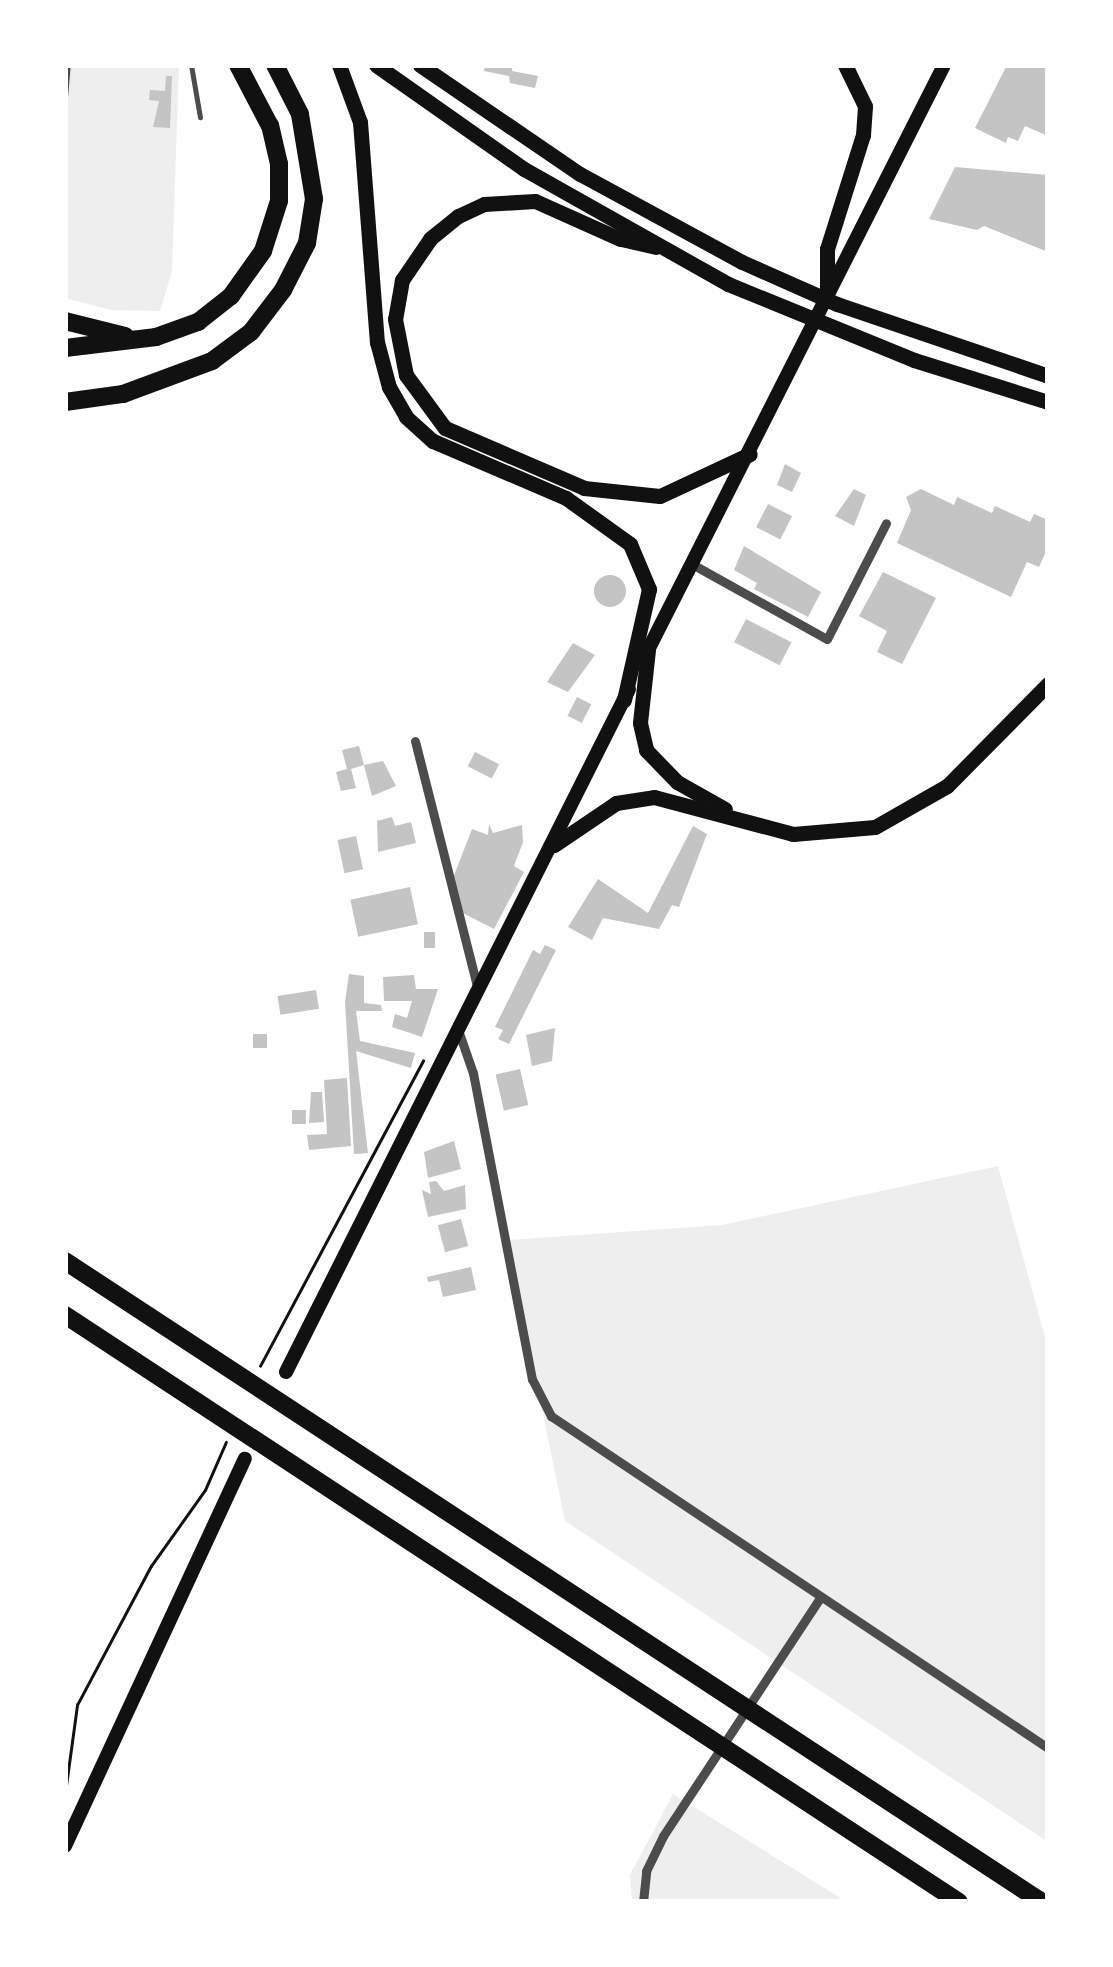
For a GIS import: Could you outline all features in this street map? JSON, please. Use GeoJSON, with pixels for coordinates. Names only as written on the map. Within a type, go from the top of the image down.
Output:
{"type":"FeatureCollection","features":[{"type":"Feature","properties":{"kind":"highway"},"geometry":{"type":"LineString","coordinates":[[65,348],[176,331],[214,310],[245,279],[273,226],[279,164],[270,126],[238,65]]}},
{"type":"Feature","properties":{"kind":"highway"},"geometry":{"type":"LineString","coordinates":[[65,402],[122,394],[212,361],[244,339],[283,290],[307,242],[314,200],[300,114],[274,65]]}},
{"type":"Feature","properties":{"kind":"highway"},"geometry":{"type":"LineString","coordinates":[[339,65],[360,122],[378,342],[389,387],[406,417],[433,440],[566,498],[630,544],[649,589],[624,700]]}},
{"type":"Feature","properties":{"kind":"highway"},"geometry":{"type":"LineString","coordinates":[[376,65],[468,133],[662,250],[832,329],[1048,404]]}},
{"type":"Feature","properties":{"kind":"highway"},"geometry":{"type":"LineString","coordinates":[[827,299],[827,250],[863,134],[865,106],[844,65]]}},
{"type":"Feature","properties":{"kind":"highway"},"geometry":{"type":"LineString","coordinates":[[425,67],[580,174],[678,230],[837,304],[987,360],[1048,376]]}},
{"type":"Feature","properties":{"kind":"highway"},"geometry":{"type":"LineString","coordinates":[[662,250],[620,238],[535,201],[484,204],[458,216],[430,239],[402,280],[395,333],[406,376],[445,428],[584,488],[660,496],[750,454]]}},
{"type":"Feature","properties":{"kind":"highway"},"geometry":{"type":"LineString","coordinates":[[65,321],[135,339]]}},
{"type":"Feature","properties":{"kind":"highway"},"geometry":{"type":"LineString","coordinates":[[648,650],[640,723],[646,750],[678,782],[750,824]]}},
{"type":"Feature","properties":{"kind":"highway"},"geometry":{"type":"LineString","coordinates":[[554,845],[598,813],[635,798],[676,800],[750,824],[814,835],[892,821],[947,786],[1048,684]]}},
{"type":"Feature","properties":{"kind":"highway"},"geometry":{"type":"LineString","coordinates":[[65,1261],[1042,1902]]}},
{"type":"Feature","properties":{"kind":"highway"},"geometry":{"type":"LineString","coordinates":[[65,1316],[958,1902]]}},
{"type":"Feature","properties":{"kind":"main road"},"geometry":{"type":"LineString","coordinates":[[286,1372],[944,65]]}},
{"type":"Feature","properties":{"kind":"main road"},"geometry":{"type":"LineString","coordinates":[[65,1846],[245,1460]]}},
{"type":"Feature","properties":{"kind":"street"},"geometry":{"type":"LineString","coordinates":[[692,564],[827,639],[886,524]]}},
{"type":"Feature","properties":{"kind":"street"},"geometry":{"type":"LineString","coordinates":[[415,741],[478,990]]}},
{"type":"Feature","properties":{"kind":"street"},"geometry":{"type":"LineString","coordinates":[[458,1028],[473,1073],[498,1230],[540,1401],[568,1430],[1048,1748]]}},
{"type":"Feature","properties":{"kind":"street"},"geometry":{"type":"LineString","coordinates":[[643,1902],[646,1871],[663,1836],[820,1598]]}},
{"type":"Feature","properties":{"kind":"lane"},"geometry":{"type":"LineString","coordinates":[[65,97],[68,65]]}},
{"type":"Feature","properties":{"kind":"lane"},"geometry":{"type":"LineString","coordinates":[[191,65],[200,117]]}},
{"type":"Feature","properties":{"kind":"path"},"geometry":{"type":"LineString","coordinates":[[406,1090],[423,1061]]}},
{"type":"Feature","properties":{"kind":"shaded area"},"geometry":{"type":"Polygon","coordinates":[[[65,65],[179,65],[172,271],[160,311],[111,310],[65,298],[65,65]]]}},
{"type":"Feature","properties":{"kind":"shaded area"},"geometry":{"type":"Polygon","coordinates":[[[998,1166],[1048,1348],[1048,1842],[565,1521],[507,1240],[722,1225],[998,1166]]]}},
{"type":"Feature","properties":{"kind":"shaded area"},"geometry":{"type":"Polygon","coordinates":[[[673,1794],[847,1902],[632,1902],[630,1875],[673,1794]]]}},
{"type":"Feature","properties":{"kind":"building"},"geometry":{"type":"Polygon","coordinates":[[[485,65],[512,65],[512,71],[538,76],[535,88],[510,83],[509,76],[484,71],[485,65]]]}},
{"type":"Feature","properties":{"kind":"building"},"geometry":{"type":"Polygon","coordinates":[[[1007,65],[1048,65],[1048,136],[1025,126],[1018,141],[1008,137],[1006,143],[975,128],[1007,65]]]}},
{"type":"Feature","properties":{"kind":"building"},"geometry":{"type":"Polygon","coordinates":[[[166,76],[172,76],[170,128],[153,127],[159,101],[149,100],[150,90],[165,91],[166,76]]]}},
{"type":"Feature","properties":{"kind":"building"},"geometry":{"type":"Polygon","coordinates":[[[955,167],[1048,175],[1048,252],[984,226],[977,230],[929,219],[955,167]]]}},
{"type":"Feature","properties":{"kind":"building"},"geometry":{"type":"Polygon","coordinates":[[[785,464],[801,473],[792,492],[777,485],[785,464]]]}},
{"type":"Feature","properties":{"kind":"building"},"geometry":{"type":"Polygon","coordinates":[[[854,489],[866,495],[854,526],[835,516],[854,489]]]}},
{"type":"Feature","properties":{"kind":"building"},"geometry":{"type":"Polygon","coordinates":[[[921,489],[954,505],[957,497],[992,513],[995,506],[1030,522],[1034,514],[1048,520],[1048,547],[1039,567],[1027,562],[1011,597],[897,543],[911,510],[906,497],[921,489]]]}},
{"type":"Feature","properties":{"kind":"building"},"geometry":{"type":"Polygon","coordinates":[[[768,504],[792,516],[780,539],[756,527],[768,504]]]}},
{"type":"Feature","properties":{"kind":"building"},"geometry":{"type":"Polygon","coordinates":[[[744,546],[821,592],[808,617],[754,589],[757,583],[734,570],[744,546]]]}},
{"type":"Feature","properties":{"kind":"building"},"geometry":{"type":"Polygon","coordinates":[[[883,572],[936,598],[902,664],[877,652],[887,631],[859,616],[883,572]]]}},
{"type":"Feature","properties":{"kind":"building"},"geometry":{"type":"Polygon","coordinates":[[[610,575],[622,579],[626,591],[622,603],[610,607],[598,603],[594,591],[598,579],[610,575]]]}},
{"type":"Feature","properties":{"kind":"building"},"geometry":{"type":"Polygon","coordinates":[[[746,619],[791,642],[780,665],[734,642],[746,619]]]}},
{"type":"Feature","properties":{"kind":"building"},"geometry":{"type":"Polygon","coordinates":[[[573,643],[595,655],[568,692],[547,682],[573,643]]]}},
{"type":"Feature","properties":{"kind":"building"},"geometry":{"type":"Polygon","coordinates":[[[577,697],[591,704],[582,723],[567,716],[577,697]]]}},
{"type":"Feature","properties":{"kind":"building"},"geometry":{"type":"Polygon","coordinates":[[[359,746],[364,765],[351,769],[356,788],[341,791],[336,772],[347,769],[342,750],[359,746]]]}},
{"type":"Feature","properties":{"kind":"building"},"geometry":{"type":"Polygon","coordinates":[[[475,752],[499,764],[492,779],[468,766],[475,752]]]}},
{"type":"Feature","properties":{"kind":"building"},"geometry":{"type":"Polygon","coordinates":[[[383,761],[396,786],[372,796],[364,765],[383,761]]]}},
{"type":"Feature","properties":{"kind":"building"},"geometry":{"type":"Polygon","coordinates":[[[392,817],[395,826],[411,822],[416,843],[378,852],[377,821],[392,817]]]}},
{"type":"Feature","properties":{"kind":"building"},"geometry":{"type":"Polygon","coordinates":[[[489,824],[493,833],[522,825],[523,842],[514,866],[524,872],[494,929],[457,910],[451,883],[472,829],[488,835],[489,824]]]}},
{"type":"Feature","properties":{"kind":"building"},"geometry":{"type":"Polygon","coordinates":[[[693,826],[707,834],[679,907],[672,905],[659,929],[603,918],[592,940],[568,927],[598,879],[648,913],[693,826]]]}},
{"type":"Feature","properties":{"kind":"building"},"geometry":{"type":"Polygon","coordinates":[[[356,836],[363,869],[344,873],[337,840],[356,836]]]}},
{"type":"Feature","properties":{"kind":"building"},"geometry":{"type":"Polygon","coordinates":[[[410,887],[418,924],[358,937],[350,900],[410,887]]]}},
{"type":"Feature","properties":{"kind":"building"},"geometry":{"type":"Polygon","coordinates":[[[424,932],[435,932],[435,948],[424,948],[424,932]]]}},
{"type":"Feature","properties":{"kind":"building"},"geometry":{"type":"Polygon","coordinates":[[[545,945],[556,950],[509,1044],[498,1039],[503,1030],[495,1027],[533,950],[540,954],[545,945]]]}},
{"type":"Feature","properties":{"kind":"building"},"geometry":{"type":"Polygon","coordinates":[[[349,974],[364,976],[364,1003],[381,1005],[382,1011],[356,1011],[360,1041],[415,1053],[411,1068],[356,1051],[368,1153],[354,1154],[345,1002],[349,974]]]}},
{"type":"Feature","properties":{"kind":"building"},"geometry":{"type":"Polygon","coordinates":[[[414,975],[416,989],[438,989],[422,1037],[392,1027],[395,1014],[407,1018],[412,1001],[384,1001],[383,977],[414,975]]]}},
{"type":"Feature","properties":{"kind":"building"},"geometry":{"type":"Polygon","coordinates":[[[316,990],[319,1009],[280,1015],[277,996],[316,990]]]}},
{"type":"Feature","properties":{"kind":"building"},"geometry":{"type":"Polygon","coordinates":[[[555,1028],[552,1061],[532,1066],[526,1035],[555,1028]]]}},
{"type":"Feature","properties":{"kind":"building"},"geometry":{"type":"Polygon","coordinates":[[[253,1034],[267,1034],[267,1048],[253,1048],[253,1034]]]}},
{"type":"Feature","properties":{"kind":"building"},"geometry":{"type":"Polygon","coordinates":[[[520,1069],[528,1105],[504,1111],[496,1075],[520,1069]]]}},
{"type":"Feature","properties":{"kind":"building"},"geometry":{"type":"Polygon","coordinates":[[[347,1078],[351,1146],[309,1150],[307,1135],[327,1134],[324,1080],[347,1078]]]}},
{"type":"Feature","properties":{"kind":"building"},"geometry":{"type":"Polygon","coordinates":[[[311,1092],[322,1092],[324,1122],[309,1123],[311,1092]]]}},
{"type":"Feature","properties":{"kind":"building"},"geometry":{"type":"Polygon","coordinates":[[[292,1110],[306,1110],[306,1124],[292,1124],[292,1110]]]}},
{"type":"Feature","properties":{"kind":"building"},"geometry":{"type":"Polygon","coordinates":[[[454,1141],[461,1169],[428,1178],[424,1152],[454,1141]]]}},
{"type":"Feature","properties":{"kind":"building"},"geometry":{"type":"Polygon","coordinates":[[[436,1181],[444,1191],[465,1185],[466,1209],[428,1217],[422,1190],[431,1194],[429,1182],[436,1181]]]}},
{"type":"Feature","properties":{"kind":"building"},"geometry":{"type":"Polygon","coordinates":[[[461,1219],[468,1246],[445,1252],[438,1225],[461,1219]]]}},
{"type":"Feature","properties":{"kind":"building"},"geometry":{"type":"Polygon","coordinates":[[[471,1267],[476,1290],[443,1297],[439,1280],[428,1282],[427,1277],[471,1267]]]}}]}
